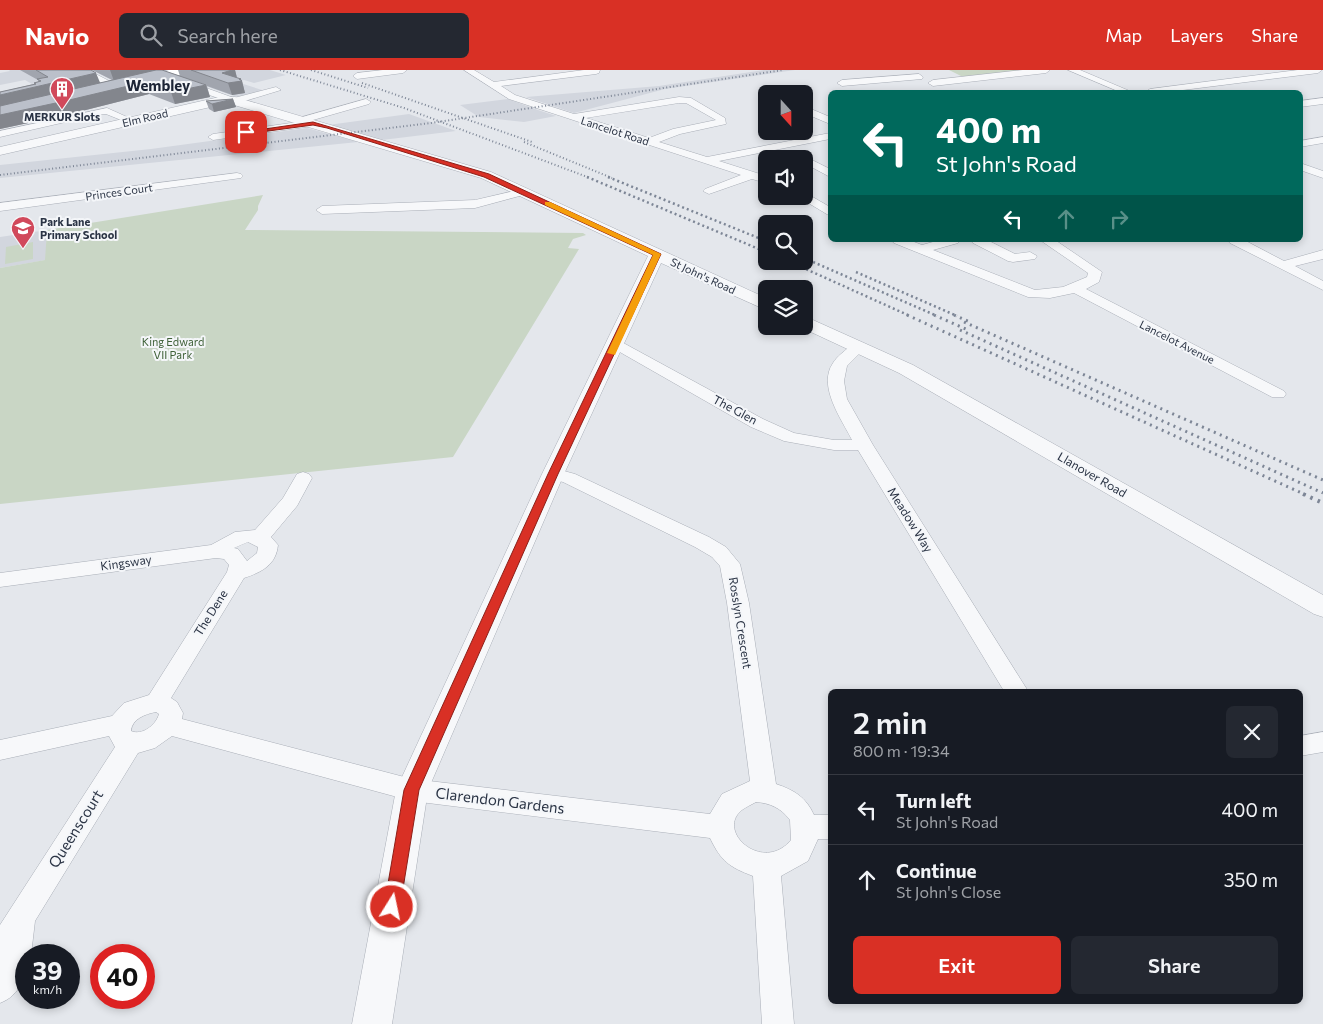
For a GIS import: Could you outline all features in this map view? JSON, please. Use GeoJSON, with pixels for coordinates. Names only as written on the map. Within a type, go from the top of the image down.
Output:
{"type":"FeatureCollection","features":[{"type":"Feature","properties":{"kind":"main road"},"geometry":{"type":"LineString","coordinates":[[94,92],[184,70]]}},
{"type":"Feature","properties":{"kind":"street"},"geometry":{"type":"LineString","coordinates":[[81,70],[116,87]]}},
{"type":"Feature","properties":{"kind":"street"},"geometry":{"type":"LineString","coordinates":[[357,76],[403,70]]}},
{"type":"Feature","properties":{"kind":"street","name":"Lancelot Road"},"geometry":{"type":"LineString","coordinates":[[468,70],[512,97],[758,177]]}},
{"type":"Feature","properties":{"kind":"street"},"geometry":{"type":"LineString","coordinates":[[906,70],[946,90]]}},
{"type":"Feature","properties":{"kind":"street"},"geometry":{"type":"LineString","coordinates":[[933,83],[1046,70]]}},
{"type":"Feature","properties":{"kind":"street"},"geometry":{"type":"LineString","coordinates":[[1072,70],[1121,90]]}},
{"type":"Feature","properties":{"kind":"street"},"geometry":{"type":"LineString","coordinates":[[1275,70],[1295,73]]}},
{"type":"Feature","properties":{"kind":"street"},"geometry":{"type":"LineString","coordinates":[[1165,90],[1318,70]]}},
{"type":"Feature","properties":{"kind":"street"},"geometry":{"type":"LineString","coordinates":[[491,85],[596,71]]}},
{"type":"Feature","properties":{"kind":"street","name":"St John's Road"},"geometry":{"type":"LineString","coordinates":[[161,75],[233,101],[486,175],[758,301]]}},
{"type":"Feature","properties":{"kind":"street"},"geometry":{"type":"LineString","coordinates":[[842,83],[919,77]]}},
{"type":"Feature","properties":{"kind":"street"},"geometry":{"type":"LineString","coordinates":[[233,101],[274,91],[256,86]]}},
{"type":"Feature","properties":{"kind":"street"},"geometry":{"type":"LineString","coordinates":[[573,118],[688,100],[722,120],[722,122],[718,123],[677,131],[648,142]]}},
{"type":"Feature","properties":{"kind":"street","name":"Elm Road"},"geometry":{"type":"LineString","coordinates":[[0,150],[233,101]]}},
{"type":"Feature","properties":{"kind":"street"},"geometry":{"type":"LineString","coordinates":[[1303,104],[1323,101]]}},
{"type":"Feature","properties":{"kind":"street"},"geometry":{"type":"LineString","coordinates":[[213,136],[308,122],[366,102]]}},
{"type":"Feature","properties":{"kind":"street"},"geometry":{"type":"LineString","coordinates":[[813,102],[828,109]]}},
{"type":"Feature","properties":{"kind":"street"},"geometry":{"type":"LineString","coordinates":[[0,134],[96,112],[107,111],[131,121]]}},
{"type":"Feature","properties":{"kind":"street"},"geometry":{"type":"LineString","coordinates":[[813,113],[828,120]]}},
{"type":"Feature","properties":{"kind":"street"},"geometry":{"type":"LineString","coordinates":[[708,160],[828,136]]}},
{"type":"Feature","properties":{"kind":"street"},"geometry":{"type":"LineString","coordinates":[[1303,143],[1323,140]]}},
{"type":"Feature","properties":{"kind":"street"},"geometry":{"type":"LineString","coordinates":[[813,164],[828,173]]}},
{"type":"Feature","properties":{"kind":"street"},"geometry":{"type":"LineString","coordinates":[[1303,167],[1323,175]]}},
{"type":"Feature","properties":{"kind":"street"},"geometry":{"type":"LineString","coordinates":[[709,191],[752,175]]}},
{"type":"Feature","properties":{"kind":"street","name":"Princes Court"},"geometry":{"type":"LineString","coordinates":[[0,207],[238,176]]}},
{"type":"Feature","properties":{"kind":"street"},"geometry":{"type":"LineString","coordinates":[[322,210],[475,204],[523,192]]}},
{"type":"Feature","properties":{"kind":"street"},"geometry":{"type":"LineString","coordinates":[[813,202],[828,211]]}},
{"type":"Feature","properties":{"kind":"street"},"geometry":{"type":"LineString","coordinates":[[903,242],[1033,294],[1055,294],[1076,289],[1094,279],[1095,272],[1049,242]]}},
{"type":"Feature","properties":{"kind":"street"},"geometry":{"type":"LineString","coordinates":[[920,249],[946,242]]}},
{"type":"Feature","properties":{"kind":"street"},"geometry":{"type":"LineString","coordinates":[[981,242],[1013,258],[1030,256]]}},
{"type":"Feature","properties":{"kind":"street"},"geometry":{"type":"LineString","coordinates":[[1238,242],[1323,286]]}},
{"type":"Feature","properties":{"kind":"street"},"geometry":{"type":"LineString","coordinates":[[1283,265],[1321,256],[1323,254],[1312,244]]}},
{"type":"Feature","properties":{"kind":"street"},"geometry":{"type":"LineString","coordinates":[[372,1024],[412,790],[553,474],[657,254]]}},
{"type":"Feature","properties":{"kind":"street","name":"Lancelot Avenue"},"geometry":{"type":"LineString","coordinates":[[1076,289],[1278,394]]}},
{"type":"Feature","properties":{"kind":"street"},"geometry":{"type":"LineString","coordinates":[[813,326],[858,347]]}},
{"type":"Feature","properties":{"kind":"street","name":"The Glen"},"geometry":{"type":"LineString","coordinates":[[616,344],[757,423],[782,433],[834,445],[864,445]]}},
{"type":"Feature","properties":{"kind":"street","name":"Meadow Way"},"geometry":{"type":"LineString","coordinates":[[858,347],[839,365],[836,381],[839,400],[864,445],[1015,689]]}},
{"type":"Feature","properties":{"kind":"street","name":"Llanover Road"},"geometry":{"type":"LineString","coordinates":[[858,347],[906,369],[1323,607]]}},
{"type":"Feature","properties":{"kind":"street","name":"Rosslyn Crescent"},"geometry":{"type":"LineString","coordinates":[[553,474],[569,478],[702,542],[720,552],[730,564],[738,603],[764,791]]}},
{"type":"Feature","properties":{"kind":"street"},"geometry":{"type":"LineString","coordinates":[[260,537],[290,503],[299,490],[303,478]]}},
{"type":"Feature","properties":{"kind":"street"},"geometry":{"type":"LineString","coordinates":[[248,536],[260,537],[268,545],[267,555],[259,564],[248,570],[237,572],[238,564],[231,554],[216,551],[231,540],[248,536]]}},
{"type":"Feature","properties":{"kind":"street","name":"Kingsway"},"geometry":{"type":"LineString","coordinates":[[0,580],[216,551]]}},
{"type":"Feature","properties":{"kind":"street","name":"The Dene"},"geometry":{"type":"LineString","coordinates":[[156,703],[237,572]]}},
{"type":"Feature","properties":{"kind":"street"},"geometry":{"type":"LineString","coordinates":[[0,750],[125,733],[145,742],[154,738],[168,725],[172,713],[164,704],[143,705],[126,714],[125,733]]}},
{"type":"Feature","properties":{"kind":"street","name":"Clarendon Gardens"},"geometry":{"type":"LineString","coordinates":[[168,725],[412,790],[720,827]]}},
{"type":"Feature","properties":{"kind":"street","name":"Queenscourt"},"geometry":{"type":"LineString","coordinates":[[0,951],[125,733]]}},
{"type":"Feature","properties":{"kind":"street"},"geometry":{"type":"LineString","coordinates":[[1303,745],[1323,742]]}},
{"type":"Feature","properties":{"kind":"street"},"geometry":{"type":"LineString","coordinates":[[753,791],[778,794],[791,802],[818,827],[805,840],[799,852],[788,861],[766,867],[751,864],[737,858],[727,847],[720,827],[722,814],[729,803],[740,795],[753,791]]}},
{"type":"Feature","properties":{"kind":"street"},"geometry":{"type":"LineString","coordinates":[[766,867],[778,1024]]}},
{"type":"Feature","properties":{"kind":"street","name":"Queenscourt"},"geometry":{"type":"LineString","coordinates":[[0,988],[13,968],[18,950],[22,914]]}},
{"type":"Feature","properties":{"kind":"shaded area"},"geometry":{"type":"Polygon","coordinates":[[[9,70],[67,70],[43,82],[32,84],[25,80],[0,85],[0,73],[9,70]]]}},
{"type":"Feature","properties":{"kind":"shaded area"},"geometry":{"type":"Polygon","coordinates":[[[196,70],[270,70],[286,75],[254,83],[244,80],[237,82],[265,91],[240,98],[173,75],[196,70]]]}},
{"type":"Feature","properties":{"kind":"shaded area"},"geometry":{"type":"Polygon","coordinates":[[[764,70],[795,70],[665,89],[574,113],[526,97],[659,86],[764,70]]]}},
{"type":"Feature","properties":{"kind":"shaded area"},"geometry":{"type":"Polygon","coordinates":[[[508,99],[556,116],[524,122],[479,117],[460,105],[508,99]]]}},
{"type":"Feature","properties":{"kind":"shaded area"},"geometry":{"type":"Polygon","coordinates":[[[409,114],[456,131],[382,140],[328,125],[409,114]]]}},
{"type":"Feature","properties":{"kind":"shaded area"},"geometry":{"type":"Polygon","coordinates":[[[307,128],[358,142],[0,178],[0,165],[151,149],[307,128]]]}},
{"type":"Feature","properties":{"kind":"shaded area","name":"Park Lane Primary School"},"geometry":{"type":"Polygon","coordinates":[[[47,230],[46,260],[0,268],[0,237],[47,230]]]}},
{"type":"Feature","properties":{"kind":"green space"},"geometry":{"type":"Polygon","coordinates":[[[949,70],[1025,70],[963,77],[949,70]]]}},
{"type":"Feature","properties":{"kind":"green space","name":"King Edward VII Park"},"geometry":{"type":"Polygon","coordinates":[[[263,195],[258,210],[245,230],[583,233],[586,235],[573,239],[568,248],[579,249],[453,457],[0,504],[0,268],[45,260],[47,230],[263,195]]]}},
{"type":"Feature","properties":{"kind":"green space"},"geometry":{"type":"Polygon","coordinates":[[[33,242],[33,259],[5,264],[6,247],[33,242]]]}},
{"type":"Feature","properties":{"kind":"building"},"geometry":{"type":"Polygon","coordinates":[[[36,70],[91,70],[96,73],[0,95],[0,92],[36,84],[34,83],[41,81],[37,79],[48,77],[36,70]]]}},
{"type":"Feature","properties":{"kind":"building"},"geometry":{"type":"Polygon","coordinates":[[[162,70],[206,85],[171,92],[145,82],[0,115],[0,106],[162,70]]]}},
{"type":"Feature","properties":{"kind":"building"},"geometry":{"type":"Polygon","coordinates":[[[191,70],[232,70],[222,73],[242,81],[228,83],[191,70]]]}},
{"type":"Feature","properties":{"kind":"building"},"geometry":{"type":"Polygon","coordinates":[[[233,99],[212,104],[206,101],[233,99]]]}},
{"type":"Feature","properties":{"kind":"railway"},"geometry":{"type":"LineString","coordinates":[[280,70],[404,108],[440,122]]}},
{"type":"Feature","properties":{"kind":"railway"},"geometry":{"type":"LineString","coordinates":[[311,70],[368,88]]}},
{"type":"Feature","properties":{"kind":"railway"},"geometry":{"type":"LineString","coordinates":[[463,118],[783,70]]}},
{"type":"Feature","properties":{"kind":"railway"},"geometry":{"type":"LineString","coordinates":[[362,83],[463,118]]}},
{"type":"Feature","properties":{"kind":"railway"},"geometry":{"type":"LineString","coordinates":[[440,122],[463,118]]}},
{"type":"Feature","properties":{"kind":"railway"},"geometry":{"type":"LineString","coordinates":[[463,118],[532,142]]}},
{"type":"Feature","properties":{"kind":"railway"},"geometry":{"type":"LineString","coordinates":[[0,175],[440,122]]}},
{"type":"Feature","properties":{"kind":"railway"},"geometry":{"type":"LineString","coordinates":[[440,122],[590,178]]}},
{"type":"Feature","properties":{"kind":"railway"},"geometry":{"type":"LineString","coordinates":[[524,142],[612,178]]}},
{"type":"Feature","properties":{"kind":"railway"},"geometry":{"type":"LineString","coordinates":[[587,177],[758,249]]}},
{"type":"Feature","properties":{"kind":"railway"},"geometry":{"type":"LineString","coordinates":[[608,177],[758,238]]}},
{"type":"Feature","properties":{"kind":"railway"},"geometry":{"type":"LineString","coordinates":[[813,262],[937,316]]}},
{"type":"Feature","properties":{"kind":"railway"},"geometry":{"type":"LineString","coordinates":[[808,270],[910,316]]}},
{"type":"Feature","properties":{"kind":"railway"},"geometry":{"type":"LineString","coordinates":[[856,272],[957,316]]}},
{"type":"Feature","properties":{"kind":"railway"},"geometry":{"type":"LineString","coordinates":[[907,315],[1306,495]]}},
{"type":"Feature","properties":{"kind":"railway"},"geometry":{"type":"LineString","coordinates":[[934,315],[968,330]]}},
{"type":"Feature","properties":{"kind":"railway"},"geometry":{"type":"LineString","coordinates":[[954,315],[970,322]]}},
{"type":"Feature","properties":{"kind":"railway"},"geometry":{"type":"LineString","coordinates":[[964,322],[1323,480]]}},
{"type":"Feature","properties":{"kind":"railway"},"geometry":{"type":"LineString","coordinates":[[960,330],[1323,493]]}},
{"type":"Feature","properties":{"kind":"railway"},"geometry":{"type":"LineString","coordinates":[[1303,494],[1323,503]]}},
{"type":"Feature","properties":{"kind":"slow traffic"},"geometry":{"type":"LineString","coordinates":[[548,204],[657,254],[612,353]]}},
{"type":"Feature","properties":{"kind":"place","name":"MERKUR Slots"},"geometry":{"type":"Point","coordinates":[62,110]}},
{"type":"Feature","properties":{"kind":"place","name":"Park Lane Primary School"},"geometry":{"type":"Point","coordinates":[23,249]}},
{"type":"Feature","properties":{"kind":"district","name":"Wembley"},"geometry":{"type":"Point","coordinates":[158,86]}},
{"type":"Feature","properties":{"kind":"route"},"geometry":{"type":"LineString","coordinates":[[246,132],[313,123],[329,127],[486,175],[657,254],[553,474],[412,790],[392,907]]}}]}
